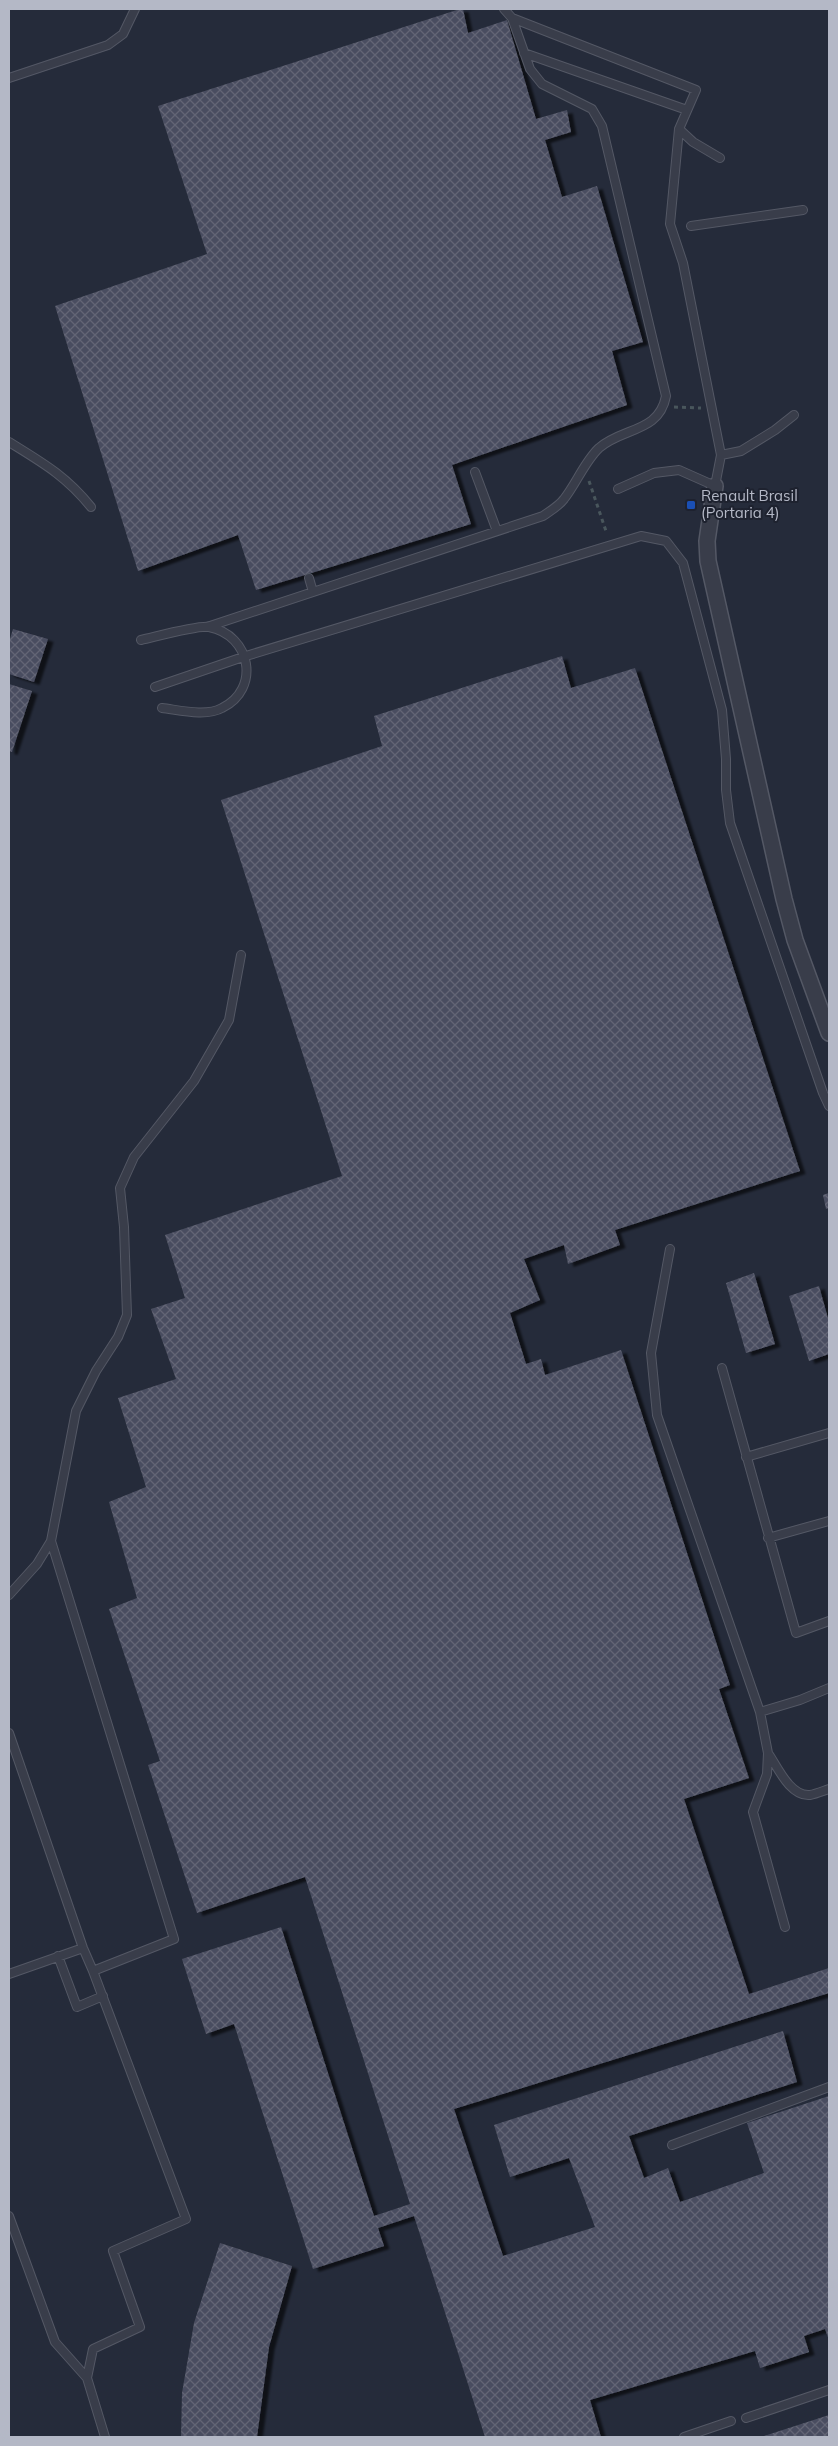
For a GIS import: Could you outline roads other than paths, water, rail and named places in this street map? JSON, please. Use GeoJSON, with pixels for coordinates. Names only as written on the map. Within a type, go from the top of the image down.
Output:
{"type":"FeatureCollection","features":[{"type":"Feature","properties":{"kind":"street"},"geometry":{"type":"LineString","coordinates":[[715,486],[707,541],[708,561],[784,900],[795,940],[829,1033]]}},
{"type":"Feature","properties":{"kind":"lane"},"geometry":{"type":"LineString","coordinates":[[9,78],[108,45],[123,34],[136,9]]}},
{"type":"Feature","properties":{"kind":"lane"},"geometry":{"type":"LineString","coordinates":[[141,640],[207,626],[543,516],[563,501],[598,449],[613,438],[652,422],[664,407],[666,396],[602,126],[592,109],[542,84],[530,69],[512,18],[504,9]]}},
{"type":"Feature","properties":{"kind":"lane"},"geometry":{"type":"LineString","coordinates":[[512,18],[696,90],[678,129],[670,224],[683,263],[721,454],[715,486],[679,470],[654,473],[618,489]]}},
{"type":"Feature","properties":{"kind":"lane"},"geometry":{"type":"LineString","coordinates":[[524,53],[687,110]]}},
{"type":"Feature","properties":{"kind":"lane"},"geometry":{"type":"LineString","coordinates":[[678,129],[692,142],[720,158]]}},
{"type":"Feature","properties":{"kind":"lane"},"geometry":{"type":"LineString","coordinates":[[691,226],[803,210]]}},
{"type":"Feature","properties":{"kind":"lane"},"geometry":{"type":"LineString","coordinates":[[721,454],[741,451],[775,430],[794,415]]}},
{"type":"Feature","properties":{"kind":"lane"},"geometry":{"type":"LineString","coordinates":[[9,442],[56,471],[74,486],[91,507]]}},
{"type":"Feature","properties":{"kind":"lane"},"geometry":{"type":"LineString","coordinates":[[475,472],[497,531]]}},
{"type":"Feature","properties":{"kind":"lane"},"geometry":{"type":"LineString","coordinates":[[155,687],[246,656],[609,545],[641,536],[666,541],[682,563],[722,710],[726,759],[726,790],[730,823],[829,1106]]}},
{"type":"Feature","properties":{"kind":"lane"},"geometry":{"type":"LineString","coordinates":[[309,578],[313,592]]}},
{"type":"Feature","properties":{"kind":"lane"},"geometry":{"type":"LineString","coordinates":[[162,708],[202,712],[221,709],[239,696],[246,678],[246,656],[238,644],[226,634],[207,626]]}},
{"type":"Feature","properties":{"kind":"lane"},"geometry":{"type":"LineString","coordinates":[[9,1595],[37,1564],[51,1541],[76,1411],[96,1371],[118,1337],[127,1315],[124,1227],[120,1188],[134,1156],[194,1081],[229,1020],[241,955]]}},
{"type":"Feature","properties":{"kind":"lane"},"geometry":{"type":"LineString","coordinates":[[670,1249],[650,1353],[657,1416],[760,1712],[768,1753],[767,1774],[753,1812],[785,1927]]}},
{"type":"Feature","properties":{"kind":"lane"},"geometry":{"type":"LineString","coordinates":[[722,1368],[796,1633],[829,1622]]}},
{"type":"Feature","properties":{"kind":"lane"},"geometry":{"type":"LineString","coordinates":[[746,1457],[829,1433]]}},
{"type":"Feature","properties":{"kind":"lane"},"geometry":{"type":"LineString","coordinates":[[768,1538],[829,1521]]}},
{"type":"Feature","properties":{"kind":"lane"},"geometry":{"type":"LineString","coordinates":[[51,1541],[174,1939],[93,1971]]}},
{"type":"Feature","properties":{"kind":"lane"},"geometry":{"type":"LineString","coordinates":[[9,1588],[21,1583]]}},
{"type":"Feature","properties":{"kind":"lane"},"geometry":{"type":"LineString","coordinates":[[760,1712],[800,1700],[829,1688]]}},
{"type":"Feature","properties":{"kind":"lane"},"geometry":{"type":"LineString","coordinates":[[9,1732],[83,1948],[104,1996],[186,2219],[113,2252],[140,2327],[93,2349],[86,2378]]}},
{"type":"Feature","properties":{"kind":"lane"},"geometry":{"type":"LineString","coordinates":[[768,1753],[790,1786],[800,1793],[809,1795],[829,1789]]}},
{"type":"Feature","properties":{"kind":"lane"},"geometry":{"type":"LineString","coordinates":[[9,1974],[83,1948]]}},
{"type":"Feature","properties":{"kind":"lane"},"geometry":{"type":"LineString","coordinates":[[58,1956],[76,2007],[104,1996]]}},
{"type":"Feature","properties":{"kind":"lane"},"geometry":{"type":"LineString","coordinates":[[672,2145],[829,2087]]}},
{"type":"Feature","properties":{"kind":"lane"},"geometry":{"type":"LineString","coordinates":[[9,2216],[55,2342],[86,2378],[105,2437]]}},
{"type":"Feature","properties":{"kind":"lane"},"geometry":{"type":"LineString","coordinates":[[746,2418],[829,2390]]}},
{"type":"Feature","properties":{"kind":"lane"},"geometry":{"type":"LineString","coordinates":[[684,2437],[731,2421]]}},
{"type":"Feature","properties":{"kind":"place","name":"Renault Brasil (Portaria 4)"},"geometry":{"type":"Point","coordinates":[691,505]}}]}
